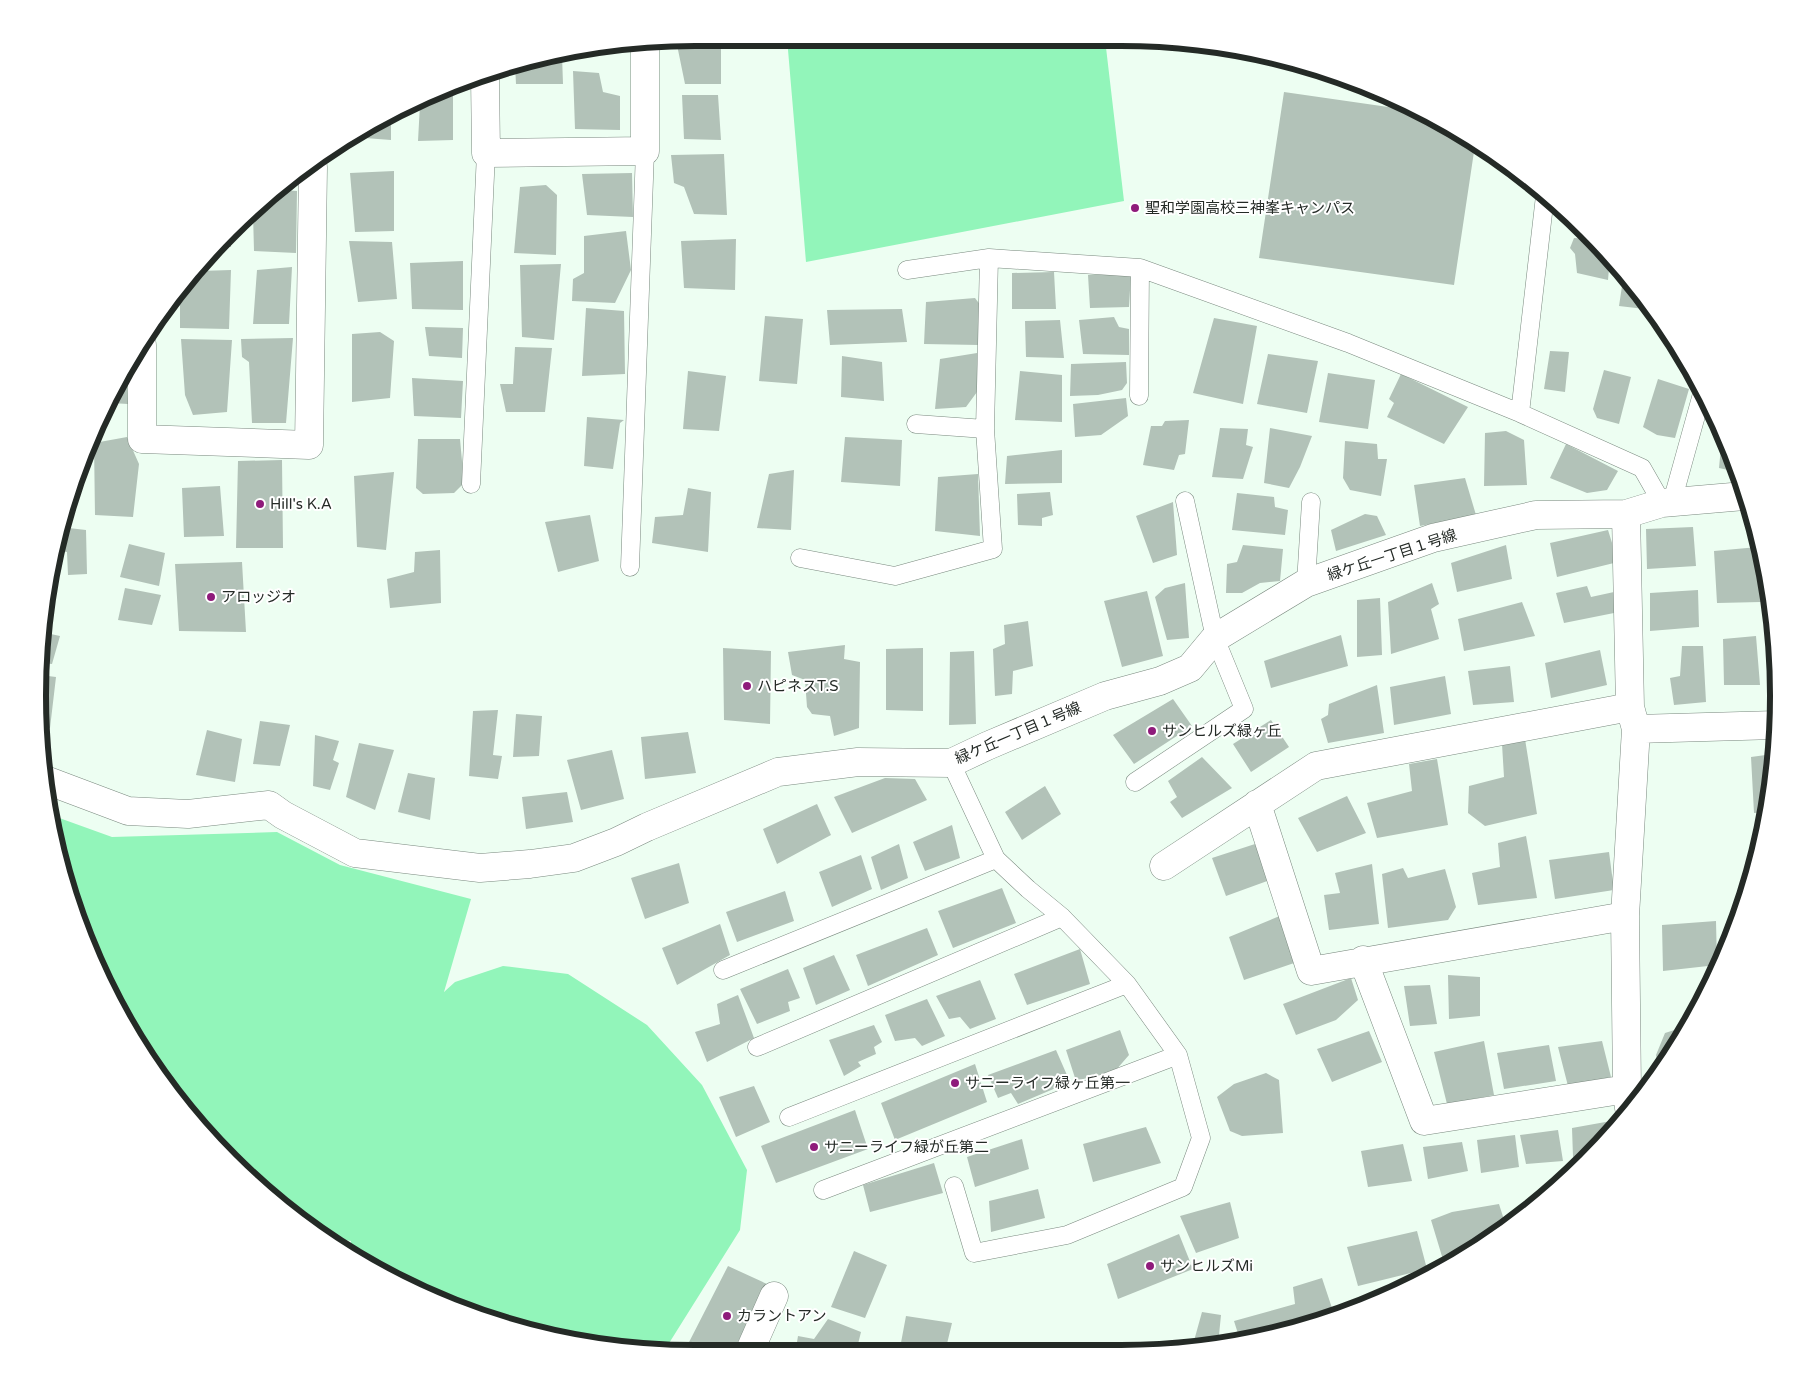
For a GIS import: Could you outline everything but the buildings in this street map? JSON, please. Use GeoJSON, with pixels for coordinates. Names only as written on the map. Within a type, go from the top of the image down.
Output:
{"type":"FeatureCollection","features":[{"type":"Feature","properties":{"kind":"street"},"geometry":{"type":"LineString","coordinates":[[485,82],[486,152],[644,151],[645,49]]}},
{"type":"Feature","properties":{"kind":"street"},"geometry":{"type":"LineString","coordinates":[[142,357],[142,439],[309,445],[313,171]]}},
{"type":"Feature","properties":{"kind":"street","name":"緑ケ丘一丁目１号線"},"geometry":{"type":"LineString","coordinates":[[52,783],[128,811],[188,814],[268,805],[283,815],[355,853],[480,868],[574,858],[616,842],[778,772],[858,762],[951,763],[1105,696],[1160,681],[1190,668],[1215,638],[1306,583],[1433,538],[1536,515],[1626,514],[1667,502],[1738,496]]}},
{"type":"Feature","properties":{"kind":"street"},"geometry":{"type":"LineString","coordinates":[[1363,960],[1424,1121],[1628,1098],[1624,916],[1633,718],[1626,514]]}},
{"type":"Feature","properties":{"kind":"street"},"geometry":{"type":"LineString","coordinates":[[1164,866],[1316,766],[1633,718],[1769,725]]}},
{"type":"Feature","properties":{"kind":"street"},"geometry":{"type":"LineString","coordinates":[[1257,804],[1311,971],[1363,960],[1624,916]]}},
{"type":"Feature","properties":{"kind":"street"},"geometry":{"type":"LineString","coordinates":[[752,1345],[774,1296]]}},
{"type":"Feature","properties":{"kind":"lane"},"geometry":{"type":"LineString","coordinates":[[630,567],[644,151]]}},
{"type":"Feature","properties":{"kind":"lane"},"geometry":{"type":"LineString","coordinates":[[471,484],[486,152]]}},
{"type":"Feature","properties":{"kind":"lane"},"geometry":{"type":"LineString","coordinates":[[1520,413],[1544,203]]}},
{"type":"Feature","properties":{"kind":"lane"},"geometry":{"type":"LineString","coordinates":[[907,270],[989,258],[1140,268],[1348,343],[1520,413],[1642,468],[1667,502]]}},
{"type":"Feature","properties":{"kind":"lane"},"geometry":{"type":"LineString","coordinates":[[800,558],[895,576],[993,549],[985,429],[989,258]]}},
{"type":"Feature","properties":{"kind":"lane"},"geometry":{"type":"LineString","coordinates":[[1139,396],[1140,268]]}},
{"type":"Feature","properties":{"kind":"lane"},"geometry":{"type":"LineString","coordinates":[[1667,502],[1700,402]]}},
{"type":"Feature","properties":{"kind":"lane"},"geometry":{"type":"LineString","coordinates":[[916,424],[985,429]]}},
{"type":"Feature","properties":{"kind":"lane"},"geometry":{"type":"LineString","coordinates":[[1135,782],[1244,709],[1215,638],[1185,501]]}},
{"type":"Feature","properties":{"kind":"lane"},"geometry":{"type":"LineString","coordinates":[[1306,583],[1311,502]]}},
{"type":"Feature","properties":{"kind":"lane"},"geometry":{"type":"LineString","coordinates":[[951,763],[996,858],[1028,889],[1062,917],[1127,984],[1178,1055],[1201,1138],[1183,1187],[1067,1235],[974,1253],[954,1186]]}},
{"type":"Feature","properties":{"kind":"lane"},"geometry":{"type":"LineString","coordinates":[[723,970],[996,858]]}},
{"type":"Feature","properties":{"kind":"lane"},"geometry":{"type":"LineString","coordinates":[[757,1047],[1062,917]]}},
{"type":"Feature","properties":{"kind":"lane"},"geometry":{"type":"LineString","coordinates":[[788,1118],[1127,984]]}},
{"type":"Feature","properties":{"kind":"lane"},"geometry":{"type":"LineString","coordinates":[[823,1190],[1178,1055]]}},
{"type":"Feature","properties":{"kind":"green space"},"geometry":{"type":"Polygon","coordinates":[[[788,46],[1106,46],[1124,201],[806,262],[788,46]]]}},
{"type":"Feature","properties":{"kind":"green space"},"geometry":{"type":"Polygon","coordinates":[[[58,818],[112,837],[277,832],[340,865],[471,899],[444,992],[455,982],[503,966],[568,974],[647,1025],[702,1085],[747,1170],[740,1230],[669,1344],[611,1339],[527,1323],[447,1295],[408,1278],[351,1245],[351,1241],[342,1239],[335,1235],[300,1211],[267,1184],[207,1124],[180,1091],[133,1020],[113,983],[81,904],[68,864],[58,818]]]}},
{"type":"Feature","properties":{"kind":"place","name":"聖和学園高校三神峯キャンパス"},"geometry":{"type":"Point","coordinates":[1135,208]}},
{"type":"Feature","properties":{"kind":"place","name":"Hill's K.A"},"geometry":{"type":"Point","coordinates":[260,504]}},
{"type":"Feature","properties":{"kind":"place","name":"アロッジオ"},"geometry":{"type":"Point","coordinates":[211,597]}},
{"type":"Feature","properties":{"kind":"place","name":"ハピネスT.S"},"geometry":{"type":"Point","coordinates":[747,686]}},
{"type":"Feature","properties":{"kind":"place","name":"サンヒルズ緑ヶ丘"},"geometry":{"type":"Point","coordinates":[1152,731]}},
{"type":"Feature","properties":{"kind":"place","name":"サニーライフ緑ヶ丘第一"},"geometry":{"type":"Point","coordinates":[955,1083]}},
{"type":"Feature","properties":{"kind":"place","name":"サニーライフ緑が丘第二"},"geometry":{"type":"Point","coordinates":[814,1147]}},
{"type":"Feature","properties":{"kind":"place","name":"サンヒルズMi"},"geometry":{"type":"Point","coordinates":[1150,1266]}},
{"type":"Feature","properties":{"kind":"place","name":"カラントアン"},"geometry":{"type":"Point","coordinates":[727,1316]}}]}
